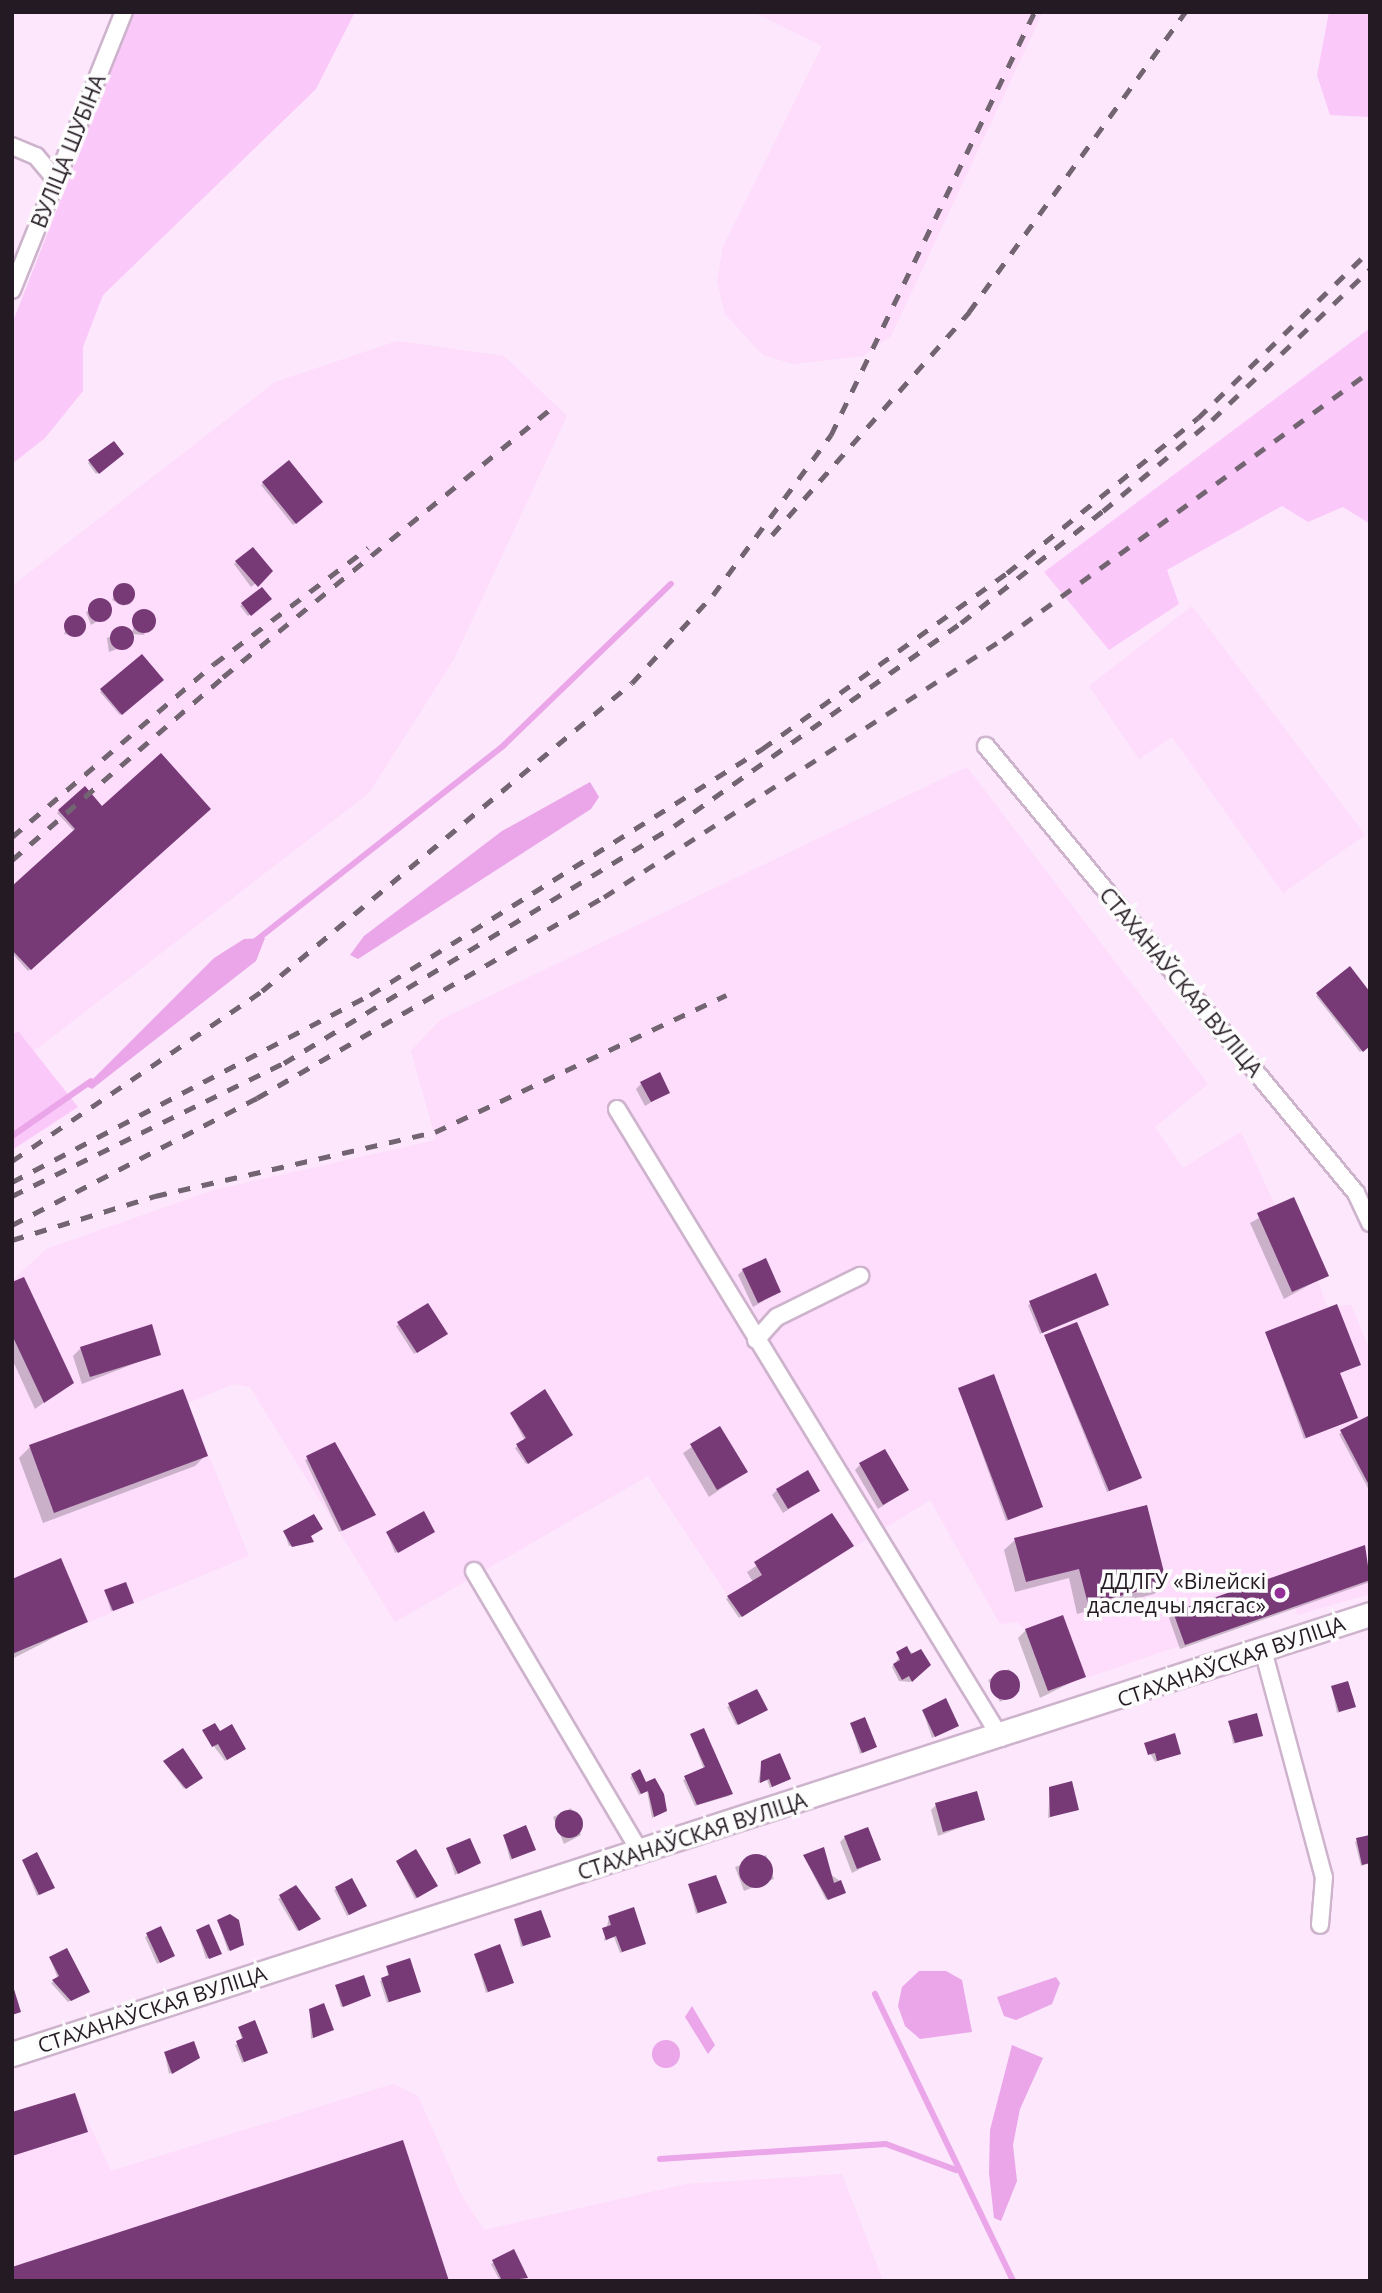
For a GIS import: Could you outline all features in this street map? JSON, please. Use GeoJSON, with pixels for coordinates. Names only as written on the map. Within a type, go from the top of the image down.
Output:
{"type":"FeatureCollection","features":[{"type":"Feature","properties":{"kind":"street","name":"ВУЛІЦА ШУБІНА"},"geometry":{"type":"LineString","coordinates":[[12,290],[124,12]]}},
{"type":"Feature","properties":{"kind":"street"},"geometry":{"type":"LineString","coordinates":[[12,146],[36,156],[56,180]]}},
{"type":"Feature","properties":{"kind":"street","name":"СТАХАНАЎСКАЯ ВУЛІЦА"},"geometry":{"type":"LineString","coordinates":[[986,746],[1356,1193],[1370,1223]]}},
{"type":"Feature","properties":{"kind":"street"},"geometry":{"type":"LineString","coordinates":[[617,1109],[1001,1738]]}},
{"type":"Feature","properties":{"kind":"street"},"geometry":{"type":"LineString","coordinates":[[756,1340],[777,1317],[860,1276]]}},
{"type":"Feature","properties":{"kind":"street"},"geometry":{"type":"LineString","coordinates":[[474,1571],[640,1852]]}},
{"type":"Feature","properties":{"kind":"street","name":"СТАХАНАЎСКАЯ ВУЛІЦА"},"geometry":{"type":"LineString","coordinates":[[12,2054],[1001,1738],[1370,1614]]}},
{"type":"Feature","properties":{"kind":"street"},"geometry":{"type":"LineString","coordinates":[[1263,1650],[1322,1868],[1320,1925]]}},
{"type":"Feature","properties":{"kind":"shaded area"},"geometry":{"type":"Polygon","coordinates":[[[134,12],[355,12],[316,89],[103,295],[83,347],[83,391],[45,438],[12,464],[12,324],[134,12]]]}},
{"type":"Feature","properties":{"kind":"shaded area"},"geometry":{"type":"Polygon","coordinates":[[[753,12],[1043,12],[891,336],[863,356],[793,364],[763,355],[725,314],[717,281],[723,247],[822,46],[753,12]]]}},
{"type":"Feature","properties":{"kind":"shaded area"},"geometry":{"type":"Polygon","coordinates":[[[1329,12],[1370,12],[1370,117],[1330,115],[1317,75],[1329,12]]]}},
{"type":"Feature","properties":{"kind":"shaded area"},"geometry":{"type":"Polygon","coordinates":[[[1370,328],[1370,524],[1343,507],[1308,522],[1282,506],[1167,570],[1179,604],[1109,650],[1044,572],[1370,328]]]}},
{"type":"Feature","properties":{"kind":"shaded area"},"geometry":{"type":"Polygon","coordinates":[[[397,341],[504,356],[567,416],[454,659],[369,793],[12,1068],[12,586],[275,382],[397,341]]]}},
{"type":"Feature","properties":{"kind":"shaded area"},"geometry":{"type":"Polygon","coordinates":[[[1192,606],[1365,835],[1283,893],[1172,737],[1139,759],[1089,686],[1192,606]]]}},
{"type":"Feature","properties":{"kind":"shaded area"},"geometry":{"type":"Polygon","coordinates":[[[967,767],[1208,1084],[1155,1127],[1183,1168],[1241,1132],[1275,1205],[1294,1197],[1329,1276],[1318,1281],[1327,1307],[1351,1305],[1370,1350],[1370,1594],[1297,1615],[1295,1606],[1048,1691],[1025,1629],[1017,1622],[1000,1624],[930,1500],[742,1617],[648,1476],[395,1622],[250,1387],[234,1384],[188,1403],[249,1556],[12,1654],[12,1281],[46,1249],[214,1190],[436,1140],[411,1051],[440,1020],[967,767]]]}},
{"type":"Feature","properties":{"kind":"shaded area"},"geometry":{"type":"Polygon","coordinates":[[[590,782],[599,797],[591,809],[358,959],[350,955],[364,936],[502,831],[590,782]]]}},
{"type":"Feature","properties":{"kind":"shaded area"},"geometry":{"type":"Polygon","coordinates":[[[265,938],[256,961],[92,1089],[86,1086],[214,958],[244,939],[265,938]]]}},
{"type":"Feature","properties":{"kind":"shaded area"},"geometry":{"type":"Polygon","coordinates":[[[18,1031],[78,1107],[12,1150],[12,1036],[18,1031]]]}},
{"type":"Feature","properties":{"kind":"shaded area"},"geometry":{"type":"Polygon","coordinates":[[[919,1971],[946,1971],[962,1980],[972,2032],[920,2039],[905,2026],[898,2006],[902,1987],[919,1971]]]}},
{"type":"Feature","properties":{"kind":"shaded area"},"geometry":{"type":"Polygon","coordinates":[[[1056,1977],[1060,1983],[1052,2004],[1016,2020],[1004,2016],[997,1997],[1056,1977]]]}},
{"type":"Feature","properties":{"kind":"shaded area"},"geometry":{"type":"Polygon","coordinates":[[[692,2006],[715,2045],[708,2054],[685,2017],[692,2006]]]}},
{"type":"Feature","properties":{"kind":"shaded area"},"geometry":{"type":"Polygon","coordinates":[[[666,2040],[676,2044],[680,2054],[676,2064],[666,2068],[656,2064],[652,2054],[656,2044],[666,2040]]]}},
{"type":"Feature","properties":{"kind":"shaded area"},"geometry":{"type":"Polygon","coordinates":[[[1012,2045],[1043,2058],[1020,2109],[1013,2145],[1017,2181],[1001,2221],[994,2218],[989,2173],[990,2130],[1012,2045]]]}},
{"type":"Feature","properties":{"kind":"shaded area"},"geometry":{"type":"Polygon","coordinates":[[[393,2084],[418,2096],[462,2196],[484,2230],[686,2184],[842,2174],[883,2281],[12,2281],[12,2112],[75,2093],[111,2171],[393,2084]]]}},
{"type":"Feature","properties":{"kind":"building"},"geometry":{"type":"Polygon","coordinates":[[[114,441],[124,454],[99,474],[88,460],[114,441]]]}},
{"type":"Feature","properties":{"kind":"building"},"geometry":{"type":"Polygon","coordinates":[[[289,460],[323,502],[296,524],[262,482],[289,460]]]}},
{"type":"Feature","properties":{"kind":"building"},"geometry":{"type":"Polygon","coordinates":[[[253,547],[273,571],[258,587],[235,561],[253,547]]]}},
{"type":"Feature","properties":{"kind":"building"},"geometry":{"type":"Polygon","coordinates":[[[124,583],[132,586],[135,594],[132,602],[124,605],[116,602],[113,594],[116,586],[124,583]]]}},
{"type":"Feature","properties":{"kind":"building"},"geometry":{"type":"Polygon","coordinates":[[[262,587],[272,599],[251,616],[241,603],[262,587]]]}},
{"type":"Feature","properties":{"kind":"building"},"geometry":{"type":"Polygon","coordinates":[[[100,598],[108,602],[112,610],[108,618],[100,622],[92,618],[88,610],[92,602],[100,598]]]}},
{"type":"Feature","properties":{"kind":"building"},"geometry":{"type":"Polygon","coordinates":[[[144,609],[155,616],[156,621],[149,632],[144,633],[133,626],[132,621],[139,610],[144,609]]]}},
{"type":"Feature","properties":{"kind":"building"},"geometry":{"type":"Polygon","coordinates":[[[75,615],[83,618],[86,626],[83,634],[75,637],[67,634],[64,626],[67,618],[75,615]]]}},
{"type":"Feature","properties":{"kind":"building"},"geometry":{"type":"Polygon","coordinates":[[[122,626],[131,629],[134,638],[131,647],[122,650],[113,647],[110,638],[113,629],[122,626]]]}},
{"type":"Feature","properties":{"kind":"building"},"geometry":{"type":"Polygon","coordinates":[[[142,654],[164,680],[122,715],[100,689],[142,654]]]}},
{"type":"Feature","properties":{"kind":"building"},"geometry":{"type":"Polygon","coordinates":[[[161,753],[211,809],[31,970],[12,950],[12,886],[75,829],[58,810],[85,786],[102,806],[161,753]]]}},
{"type":"Feature","properties":{"kind":"building"},"geometry":{"type":"Polygon","coordinates":[[[1350,966],[1370,992],[1370,1046],[1363,1052],[1316,993],[1350,966]]]}},
{"type":"Feature","properties":{"kind":"building"},"geometry":{"type":"Polygon","coordinates":[[[660,1072],[670,1093],[651,1102],[640,1082],[660,1072]]]}},
{"type":"Feature","properties":{"kind":"building"},"geometry":{"type":"Polygon","coordinates":[[[1294,1197],[1329,1276],[1292,1292],[1257,1213],[1294,1197]]]}},
{"type":"Feature","properties":{"kind":"building"},"geometry":{"type":"Polygon","coordinates":[[[766,1258],[781,1292],[758,1303],[742,1269],[766,1258]]]}},
{"type":"Feature","properties":{"kind":"building"},"geometry":{"type":"Polygon","coordinates":[[[1096,1273],[1109,1305],[1042,1333],[1029,1301],[1096,1273]]]}},
{"type":"Feature","properties":{"kind":"building"},"geometry":{"type":"Polygon","coordinates":[[[24,1277],[74,1383],[44,1403],[12,1335],[12,1282],[24,1277]]]}},
{"type":"Feature","properties":{"kind":"building"},"geometry":{"type":"Polygon","coordinates":[[[428,1303],[448,1334],[417,1353],[397,1322],[428,1303]]]}},
{"type":"Feature","properties":{"kind":"building"},"geometry":{"type":"Polygon","coordinates":[[[1337,1304],[1361,1365],[1340,1373],[1358,1418],[1306,1438],[1265,1332],[1337,1304]]]}},
{"type":"Feature","properties":{"kind":"building"},"geometry":{"type":"Polygon","coordinates":[[[1077,1322],[1142,1478],[1109,1491],[1044,1335],[1077,1322]]]}},
{"type":"Feature","properties":{"kind":"building"},"geometry":{"type":"Polygon","coordinates":[[[152,1324],[161,1355],[90,1377],[80,1347],[152,1324]]]}},
{"type":"Feature","properties":{"kind":"building"},"geometry":{"type":"Polygon","coordinates":[[[994,1374],[1043,1507],[1008,1520],[958,1388],[994,1374]]]}},
{"type":"Feature","properties":{"kind":"building"},"geometry":{"type":"Polygon","coordinates":[[[183,1389],[208,1456],[54,1513],[29,1445],[183,1389]]]}},
{"type":"Feature","properties":{"kind":"building"},"geometry":{"type":"Polygon","coordinates":[[[545,1389],[573,1435],[528,1464],[516,1444],[526,1438],[510,1413],[545,1389]]]}},
{"type":"Feature","properties":{"kind":"building"},"geometry":{"type":"Polygon","coordinates":[[[1370,1415],[1370,1487],[1340,1430],[1370,1415]]]}},
{"type":"Feature","properties":{"kind":"building"},"geometry":{"type":"Polygon","coordinates":[[[720,1426],[748,1472],[717,1490],[690,1444],[720,1426]]]}},
{"type":"Feature","properties":{"kind":"building"},"geometry":{"type":"Polygon","coordinates":[[[335,1442],[376,1515],[342,1531],[306,1456],[335,1442]]]}},
{"type":"Feature","properties":{"kind":"building"},"geometry":{"type":"Polygon","coordinates":[[[885,1449],[909,1490],[883,1505],[859,1463],[885,1449]]]}},
{"type":"Feature","properties":{"kind":"building"},"geometry":{"type":"Polygon","coordinates":[[[808,1470],[820,1491],[788,1509],[776,1489],[808,1470]]]}},
{"type":"Feature","properties":{"kind":"building"},"geometry":{"type":"Polygon","coordinates":[[[1147,1505],[1167,1584],[1088,1604],[1079,1569],[1026,1582],[1014,1538],[1147,1505]]]}},
{"type":"Feature","properties":{"kind":"building"},"geometry":{"type":"Polygon","coordinates":[[[424,1511],[435,1532],[398,1553],[386,1532],[424,1511]]]}},
{"type":"Feature","properties":{"kind":"building"},"geometry":{"type":"Polygon","coordinates":[[[832,1513],[854,1546],[742,1617],[727,1596],[762,1575],[754,1562],[832,1513]]]}},
{"type":"Feature","properties":{"kind":"building"},"geometry":{"type":"Polygon","coordinates":[[[314,1514],[323,1529],[311,1536],[314,1542],[292,1547],[283,1531],[314,1514]]]}},
{"type":"Feature","properties":{"kind":"building","name":"ДДЛГУ «Вілейскі даследчы лясгас»"},"geometry":{"type":"Polygon","coordinates":[[[1365,1545],[1370,1580],[1185,1645],[1173,1612],[1365,1545]]]}},
{"type":"Feature","properties":{"kind":"building"},"geometry":{"type":"Polygon","coordinates":[[[61,1558],[88,1622],[12,1654],[12,1579],[61,1558]]]}},
{"type":"Feature","properties":{"kind":"building"},"geometry":{"type":"Polygon","coordinates":[[[126,1582],[134,1603],[113,1611],[104,1590],[126,1582]]]}},
{"type":"Feature","properties":{"kind":"building"},"geometry":{"type":"Polygon","coordinates":[[[1063,1615],[1086,1677],[1048,1691],[1025,1629],[1063,1615]]]}},
{"type":"Feature","properties":{"kind":"building"},"geometry":{"type":"Polygon","coordinates":[[[907,1646],[911,1654],[921,1649],[931,1665],[912,1682],[909,1676],[902,1680],[893,1664],[900,1660],[896,1652],[907,1646]]]}},
{"type":"Feature","properties":{"kind":"building"},"geometry":{"type":"Polygon","coordinates":[[[1005,1670],[1011,1671],[1019,1679],[1019,1691],[1011,1699],[1005,1700],[999,1699],[991,1691],[990,1685],[991,1679],[999,1671],[1005,1670]]]}},
{"type":"Feature","properties":{"kind":"building"},"geometry":{"type":"Polygon","coordinates":[[[1348,1681],[1356,1707],[1339,1712],[1331,1686],[1348,1681]]]}},
{"type":"Feature","properties":{"kind":"building"},"geometry":{"type":"Polygon","coordinates":[[[757,1689],[768,1710],[738,1725],[728,1703],[757,1689]]]}},
{"type":"Feature","properties":{"kind":"building"},"geometry":{"type":"Polygon","coordinates":[[[946,1698],[959,1726],[935,1737],[922,1710],[946,1698]]]}},
{"type":"Feature","properties":{"kind":"building"},"geometry":{"type":"Polygon","coordinates":[[[1257,1713],[1263,1736],[1235,1743],[1228,1721],[1257,1713]]]}},
{"type":"Feature","properties":{"kind":"building"},"geometry":{"type":"Polygon","coordinates":[[[865,1717],[877,1747],[862,1753],[850,1723],[865,1717]]]}},
{"type":"Feature","properties":{"kind":"building"},"geometry":{"type":"Polygon","coordinates":[[[215,1723],[220,1731],[232,1724],[246,1749],[227,1760],[218,1744],[212,1747],[202,1730],[215,1723]]]}},
{"type":"Feature","properties":{"kind":"building"},"geometry":{"type":"Polygon","coordinates":[[[704,1728],[733,1794],[697,1805],[684,1776],[705,1767],[690,1734],[704,1728]]]}},
{"type":"Feature","properties":{"kind":"building"},"geometry":{"type":"Polygon","coordinates":[[[1175,1733],[1181,1754],[1157,1761],[1155,1753],[1148,1755],[1144,1743],[1175,1733]]]}},
{"type":"Feature","properties":{"kind":"building"},"geometry":{"type":"Polygon","coordinates":[[[183,1748],[203,1778],[186,1789],[163,1761],[183,1748]]]}},
{"type":"Feature","properties":{"kind":"building"},"geometry":{"type":"Polygon","coordinates":[[[780,1753],[791,1779],[772,1787],[769,1779],[760,1783],[761,1761],[780,1753]]]}},
{"type":"Feature","properties":{"kind":"building"},"geometry":{"type":"Polygon","coordinates":[[[640,1769],[646,1782],[655,1778],[664,1794],[667,1811],[654,1817],[648,1791],[641,1794],[631,1774],[640,1769]]]}},
{"type":"Feature","properties":{"kind":"building"},"geometry":{"type":"Polygon","coordinates":[[[1072,1781],[1079,1810],[1050,1817],[1049,1787],[1072,1781]]]}},
{"type":"Feature","properties":{"kind":"building"},"geometry":{"type":"Polygon","coordinates":[[[977,1791],[985,1820],[943,1832],[935,1803],[977,1791]]]}},
{"type":"Feature","properties":{"kind":"building"},"geometry":{"type":"Polygon","coordinates":[[[569,1810],[579,1814],[583,1824],[579,1834],[569,1838],[559,1834],[555,1824],[559,1814],[569,1810]]]}},
{"type":"Feature","properties":{"kind":"building"},"geometry":{"type":"Polygon","coordinates":[[[526,1825],[536,1850],[512,1859],[503,1835],[526,1825]]]}},
{"type":"Feature","properties":{"kind":"building"},"geometry":{"type":"Polygon","coordinates":[[[868,1827],[881,1860],[857,1869],[844,1836],[868,1827]]]}},
{"type":"Feature","properties":{"kind":"building"},"geometry":{"type":"Polygon","coordinates":[[[1370,1835],[1370,1863],[1362,1865],[1356,1838],[1370,1835]]]}},
{"type":"Feature","properties":{"kind":"building"},"geometry":{"type":"Polygon","coordinates":[[[470,1838],[481,1863],[458,1874],[446,1848],[470,1838]]]}},
{"type":"Feature","properties":{"kind":"building"},"geometry":{"type":"Polygon","coordinates":[[[824,1847],[834,1883],[841,1880],[846,1893],[828,1900],[803,1855],[824,1847]]]}},
{"type":"Feature","properties":{"kind":"building"},"geometry":{"type":"Polygon","coordinates":[[[416,1849],[438,1886],[417,1898],[396,1861],[416,1849]]]}},
{"type":"Feature","properties":{"kind":"building"},"geometry":{"type":"Polygon","coordinates":[[[37,1852],[55,1888],[39,1895],[22,1860],[37,1852]]]}},
{"type":"Feature","properties":{"kind":"building"},"geometry":{"type":"Polygon","coordinates":[[[756,1854],[768,1859],[773,1871],[768,1883],[756,1888],[744,1883],[739,1871],[744,1859],[756,1854]]]}},
{"type":"Feature","properties":{"kind":"building"},"geometry":{"type":"Polygon","coordinates":[[[716,1875],[727,1903],[698,1913],[688,1884],[716,1875]]]}},
{"type":"Feature","properties":{"kind":"building"},"geometry":{"type":"Polygon","coordinates":[[[352,1878],[367,1906],[349,1915],[335,1887],[352,1878]]]}},
{"type":"Feature","properties":{"kind":"building"},"geometry":{"type":"Polygon","coordinates":[[[296,1885],[321,1919],[299,1931],[279,1895],[296,1885]]]}},
{"type":"Feature","properties":{"kind":"building"},"geometry":{"type":"Polygon","coordinates":[[[634,1907],[646,1944],[622,1952],[616,1936],[606,1940],[602,1928],[611,1925],[608,1916],[634,1907]]]}},
{"type":"Feature","properties":{"kind":"building"},"geometry":{"type":"Polygon","coordinates":[[[541,1910],[551,1937],[523,1946],[514,1919],[541,1910]]]}},
{"type":"Feature","properties":{"kind":"building"},"geometry":{"type":"Polygon","coordinates":[[[230,1914],[239,1920],[244,1945],[230,1951],[217,1920],[230,1914]]]}},
{"type":"Feature","properties":{"kind":"building"},"geometry":{"type":"Polygon","coordinates":[[[209,1924],[222,1954],[209,1959],[196,1930],[209,1924]]]}},
{"type":"Feature","properties":{"kind":"building"},"geometry":{"type":"Polygon","coordinates":[[[161,1926],[175,1956],[160,1963],[146,1933],[161,1926]]]}},
{"type":"Feature","properties":{"kind":"building"},"geometry":{"type":"Polygon","coordinates":[[[500,1944],[514,1983],[488,1992],[474,1954],[500,1944]]]}},
{"type":"Feature","properties":{"kind":"building"},"geometry":{"type":"Polygon","coordinates":[[[67,1948],[90,1992],[71,2001],[52,1980],[59,1976],[49,1957],[67,1948]]]}},
{"type":"Feature","properties":{"kind":"building"},"geometry":{"type":"Polygon","coordinates":[[[410,1958],[421,1992],[389,2002],[381,1978],[389,1975],[386,1966],[410,1958]]]}},
{"type":"Feature","properties":{"kind":"building"},"geometry":{"type":"Polygon","coordinates":[[[364,1975],[371,1996],[343,2007],[335,1985],[364,1975]]]}},
{"type":"Feature","properties":{"kind":"building"},"geometry":{"type":"Polygon","coordinates":[[[12,1987],[21,2012],[12,2015],[12,1987]]]}},
{"type":"Feature","properties":{"kind":"building"},"geometry":{"type":"Polygon","coordinates":[[[324,2003],[334,2030],[313,2038],[309,2009],[324,2003]]]}},
{"type":"Feature","properties":{"kind":"building"},"geometry":{"type":"Polygon","coordinates":[[[255,2020],[268,2053],[244,2062],[236,2041],[243,2038],[238,2027],[255,2020]]]}},
{"type":"Feature","properties":{"kind":"building"},"geometry":{"type":"Polygon","coordinates":[[[194,2041],[200,2058],[172,2074],[164,2052],[194,2041]]]}},
{"type":"Feature","properties":{"kind":"building"},"geometry":{"type":"Polygon","coordinates":[[[75,2093],[88,2132],[12,2156],[12,2112],[75,2093]]]}},
{"type":"Feature","properties":{"kind":"building"},"geometry":{"type":"Polygon","coordinates":[[[403,2140],[449,2281],[12,2281],[12,2267],[403,2140]]]}},
{"type":"Feature","properties":{"kind":"building"},"geometry":{"type":"Polygon","coordinates":[[[514,2249],[528,2278],[502,2281],[492,2260],[514,2249]]]}},
{"type":"Feature","properties":{"kind":"waterway"},"geometry":{"type":"LineString","coordinates":[[254,942],[504,745],[671,584]]}},
{"type":"Feature","properties":{"kind":"waterway"},"geometry":{"type":"LineString","coordinates":[[12,1136],[91,1081]]}},
{"type":"Feature","properties":{"kind":"waterway"},"geometry":{"type":"LineString","coordinates":[[875,1994],[1013,2281]]}},
{"type":"Feature","properties":{"kind":"waterway"},"geometry":{"type":"LineString","coordinates":[[660,2159],[886,2144],[956,2170]]}},
{"type":"Feature","properties":{"kind":"railway"},"geometry":{"type":"LineString","coordinates":[[12,1161],[262,991],[632,683],[713,595],[831,435],[1035,12]]}},
{"type":"Feature","properties":{"kind":"railway"},"geometry":{"type":"LineString","coordinates":[[772,535],[969,312],[1185,12]]}},
{"type":"Feature","properties":{"kind":"railway"},"geometry":{"type":"LineString","coordinates":[[12,1182],[370,995],[762,749],[1007,573],[1198,418],[1370,250]]}},
{"type":"Feature","properties":{"kind":"railway"},"geometry":{"type":"LineString","coordinates":[[12,1196],[284,1063],[674,826],[961,623],[1103,511],[1212,420],[1370,269]]}},
{"type":"Feature","properties":{"kind":"railway"},"geometry":{"type":"LineString","coordinates":[[12,1225],[257,1098],[604,897],[1003,639],[1370,371]]}},
{"type":"Feature","properties":{"kind":"railway"},"geometry":{"type":"LineString","coordinates":[[12,860],[223,677],[551,409]]}},
{"type":"Feature","properties":{"kind":"railway"},"geometry":{"type":"LineString","coordinates":[[12,837],[214,664],[368,548]]}},
{"type":"Feature","properties":{"kind":"railway"},"geometry":{"type":"LineString","coordinates":[[12,1240],[155,1196],[435,1132],[726,995]]}},
{"type":"Feature","properties":{"kind":"place","name":"ДДЛГУ «Вілейскі даследчы лясгас»"},"geometry":{"type":"Point","coordinates":[1280,1593]}}]}
